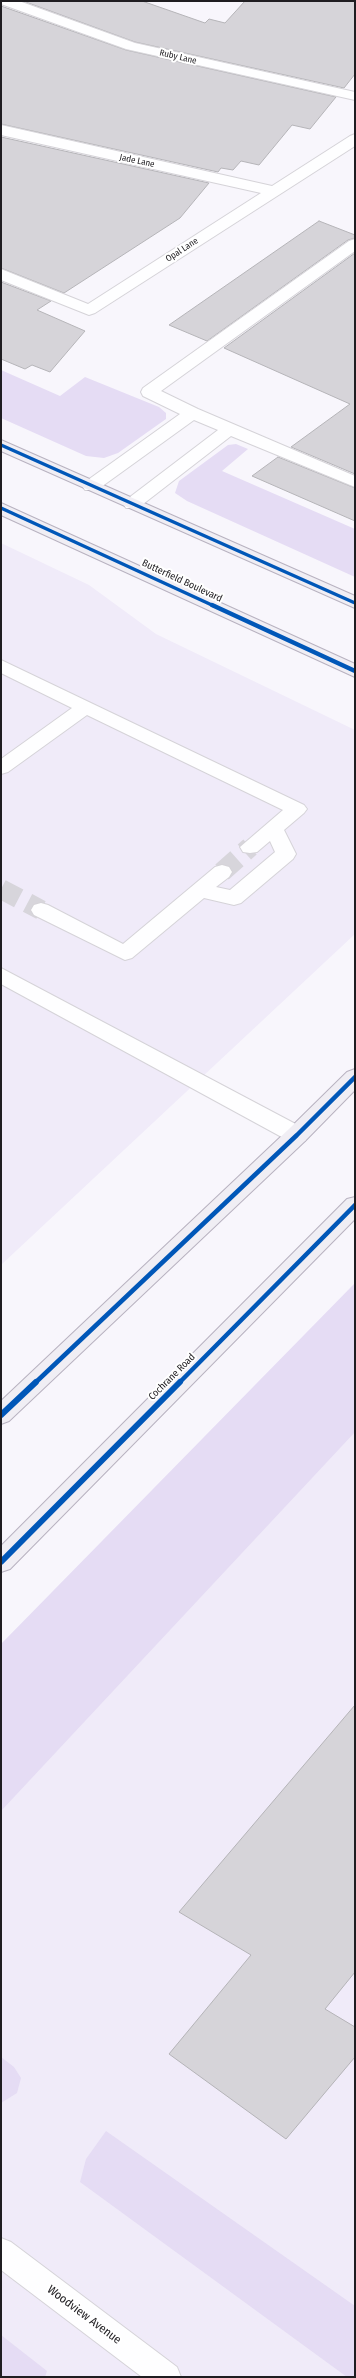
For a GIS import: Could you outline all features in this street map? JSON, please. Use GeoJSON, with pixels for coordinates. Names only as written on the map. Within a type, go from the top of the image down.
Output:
{"type":"FeatureCollection","features":[{"type":"Feature","properties":{"kind":"main road"},"geometry":{"type":"LineString","coordinates":[[1,445],[355,603]]}},
{"type":"Feature","properties":{"kind":"main road","name":"Butterfield Boulevard"},"geometry":{"type":"LineString","coordinates":[[1,508],[355,671]]}},
{"type":"Feature","properties":{"kind":"main road"},"geometry":{"type":"LineString","coordinates":[[1,1415],[297,1135],[355,1077]]}},
{"type":"Feature","properties":{"kind":"main road","name":"Cochrane Road"},"geometry":{"type":"LineString","coordinates":[[1,1562],[355,1205]]}},
{"type":"Feature","properties":{"kind":"street","name":"Ruby Lane"},"geometry":{"type":"LineString","coordinates":[[6,1],[131,46],[355,96]]}},
{"type":"Feature","properties":{"kind":"street","name":"Jade Lane"},"geometry":{"type":"LineString","coordinates":[[1,130],[274,191]]}},
{"type":"Feature","properties":{"kind":"street","name":"Opal Lane"},"geometry":{"type":"LineString","coordinates":[[1,274],[88,310],[355,139]]}},
{"type":"Feature","properties":{"kind":"street"},"geometry":{"type":"LineString","coordinates":[[355,244],[149,392],[192,413],[231,428],[355,482]]}},
{"type":"Feature","properties":{"kind":"street"},"geometry":{"type":"LineString","coordinates":[[91,486],[192,413]]}},
{"type":"Feature","properties":{"kind":"street"},"geometry":{"type":"LineString","coordinates":[[132,504],[231,428]]}},
{"type":"Feature","properties":{"kind":"street"},"geometry":{"type":"LineString","coordinates":[[1,666],[297,809],[250,847]]}},
{"type":"Feature","properties":{"kind":"street"},"geometry":{"type":"LineString","coordinates":[[1,768],[86,707]]}},
{"type":"Feature","properties":{"kind":"street"},"geometry":{"type":"LineString","coordinates":[[200,890],[234,898],[286,854],[273,828]]}},
{"type":"Feature","properties":{"kind":"street"},"geometry":{"type":"LineString","coordinates":[[41,910],[125,953],[222,872]]}},
{"type":"Feature","properties":{"kind":"street"},"geometry":{"type":"LineString","coordinates":[[1,975],[297,1135]]}},
{"type":"Feature","properties":{"kind":"street","name":"Woodview Avenue"},"geometry":{"type":"LineString","coordinates":[[1,2252],[166,2377]]}},
{"type":"Feature","properties":{"kind":"shaded area"},"geometry":{"type":"Polygon","coordinates":[[[1,370],[60,396],[85,377],[159,407],[166,413],[166,419],[118,453],[104,458],[86,456],[1,418],[1,370]]]}},
{"type":"Feature","properties":{"kind":"shaded area"},"geometry":{"type":"Polygon","coordinates":[[[236,444],[248,449],[222,471],[355,529],[355,577],[187,501],[175,493],[179,481],[228,445],[236,444]]]}},
{"type":"Feature","properties":{"kind":"shaded area"},"geometry":{"type":"Polygon","coordinates":[[[1,543],[89,585],[156,634],[355,730],[355,934],[1,1265],[1,543]]]}},
{"type":"Feature","properties":{"kind":"shaded area"},"geometry":{"type":"Polygon","coordinates":[[[355,1283],[355,2377],[1,2377],[1,1653],[355,1283]]]}},
{"type":"Feature","properties":{"kind":"shaded area"},"geometry":{"type":"Polygon","coordinates":[[[355,1283],[355,1432],[1,1811],[1,1644],[355,1283]]]}},
{"type":"Feature","properties":{"kind":"shaded area"},"geometry":{"type":"Polygon","coordinates":[[[1,2057],[14,2067],[21,2078],[17,2093],[1,2103],[1,2057]]]}},
{"type":"Feature","properties":{"kind":"shaded area"},"geometry":{"type":"Polygon","coordinates":[[[106,2131],[355,2306],[355,2377],[347,2377],[80,2182],[86,2159],[106,2131]]]}},
{"type":"Feature","properties":{"kind":"shaded area"},"geometry":{"type":"Polygon","coordinates":[[[1,2335],[47,2371],[45,2377],[1,2377],[1,2335]]]}},
{"type":"Feature","properties":{"kind":"building"},"geometry":{"type":"Polygon","coordinates":[[[23,1],[142,1],[205,23],[209,19],[225,23],[245,1],[355,1],[355,74],[344,88],[135,42],[23,1]]]}},
{"type":"Feature","properties":{"kind":"building"},"geometry":{"type":"Polygon","coordinates":[[[1,6],[126,50],[336,97],[310,129],[292,125],[259,165],[241,161],[233,170],[221,168],[218,172],[1,124],[1,6]]]}},
{"type":"Feature","properties":{"kind":"building"},"geometry":{"type":"Polygon","coordinates":[[[1,137],[209,183],[180,218],[64,293],[1,268],[1,137]]]}},
{"type":"Feature","properties":{"kind":"building"},"geometry":{"type":"Polygon","coordinates":[[[319,221],[355,235],[355,238],[348,240],[207,341],[169,325],[319,221]]]}},
{"type":"Feature","properties":{"kind":"building"},"geometry":{"type":"Polygon","coordinates":[[[355,253],[355,474],[291,447],[350,404],[224,348],[355,253]]]}},
{"type":"Feature","properties":{"kind":"building"},"geometry":{"type":"Polygon","coordinates":[[[1,282],[51,301],[37,310],[85,331],[50,372],[32,365],[25,369],[1,359],[1,282]]]}},
{"type":"Feature","properties":{"kind":"building"},"geometry":{"type":"Polygon","coordinates":[[[278,457],[355,488],[355,521],[252,476],[278,457]]]}},
{"type":"Feature","properties":{"kind":"building"},"geometry":{"type":"Polygon","coordinates":[[[355,1705],[355,1972],[325,2009],[355,2027],[355,2057],[286,2139],[169,2054],[251,1955],[179,1912],[355,1705]]]}},
{"type":"Feature","properties":{"kind":"tunnel"},"geometry":{"type":"LineString","coordinates":[[222,872],[250,847]]}},
{"type":"Feature","properties":{"kind":"tunnel"},"geometry":{"type":"LineString","coordinates":[[1,889],[41,910]]}},
{"type":"Feature","properties":{"kind":"cycle path"},"geometry":{"type":"LineString","coordinates":[[1,445],[355,603]]}},
{"type":"Feature","properties":{"kind":"cycle path"},"geometry":{"type":"LineString","coordinates":[[1,508],[355,671]]}},
{"type":"Feature","properties":{"kind":"cycle path"},"geometry":{"type":"LineString","coordinates":[[1,1415],[297,1135],[355,1077]]}},
{"type":"Feature","properties":{"kind":"cycle path"},"geometry":{"type":"LineString","coordinates":[[1,1562],[355,1205]]}}]}
